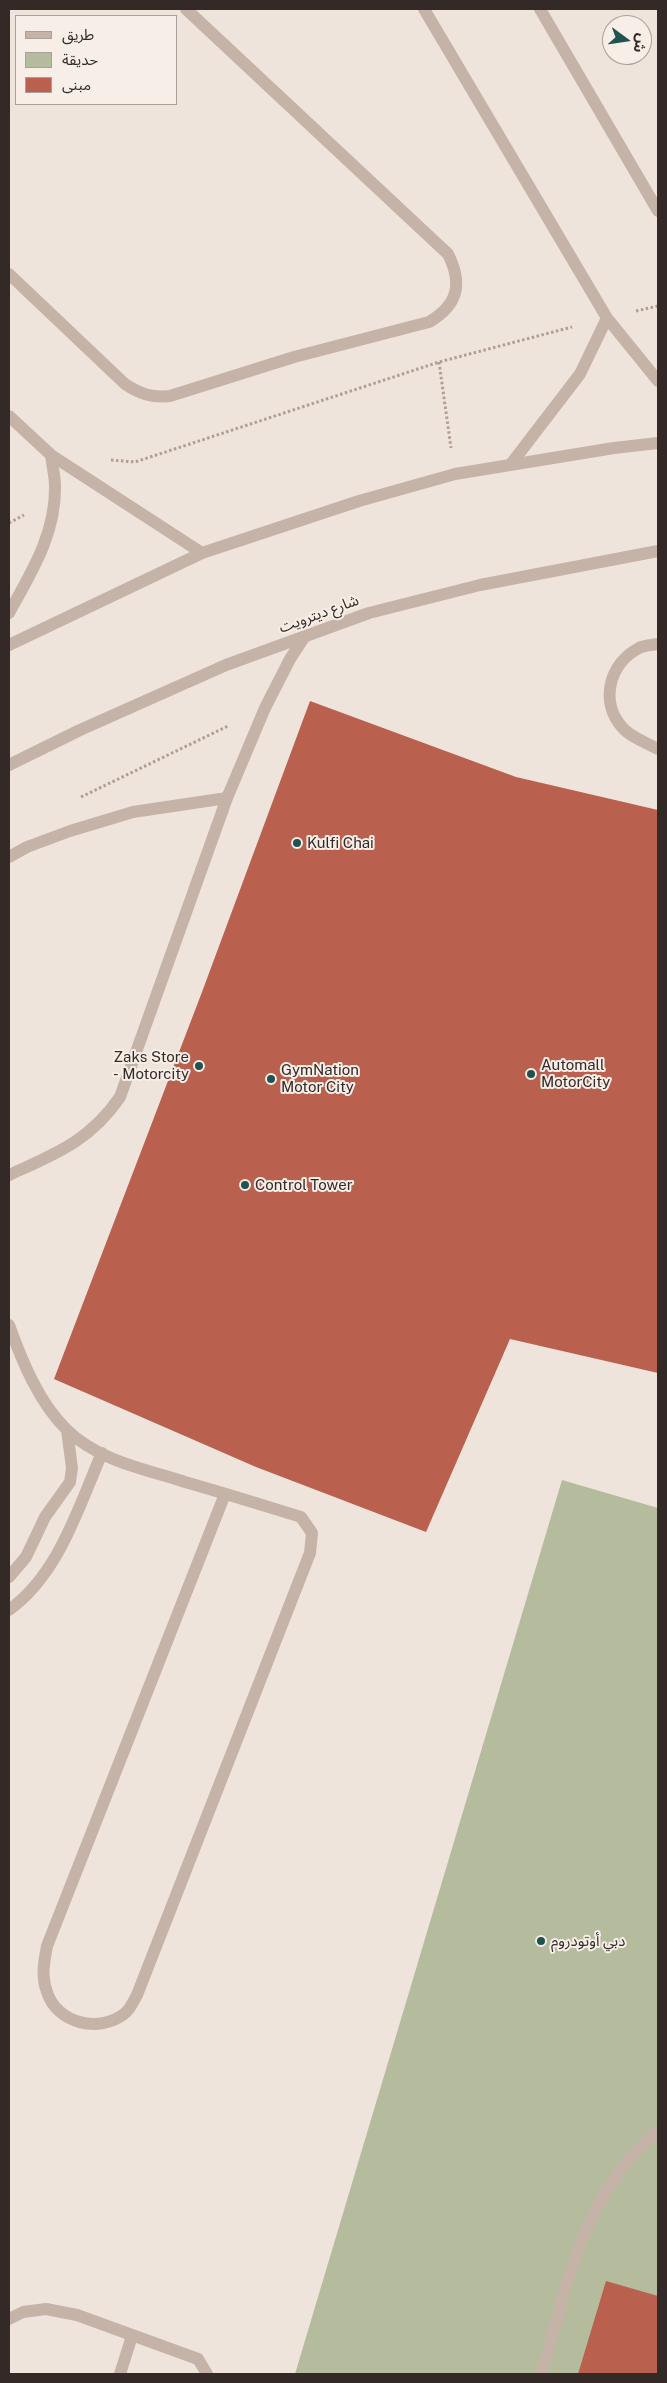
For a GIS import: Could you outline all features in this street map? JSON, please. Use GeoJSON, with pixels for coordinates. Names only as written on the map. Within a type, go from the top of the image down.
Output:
{"type":"FeatureCollection","features":[{"type":"Feature","properties":{"kind":"street"},"geometry":{"type":"LineString","coordinates":[[9,274],[125,384],[146,396],[158,397],[170,396],[302,355],[428,322],[442,314],[452,301],[457,285],[456,269],[448,254],[186,9]]}},
{"type":"Feature","properties":{"kind":"street"},"geometry":{"type":"LineString","coordinates":[[424,9],[607,318],[658,381]]}},
{"type":"Feature","properties":{"kind":"street"},"geometry":{"type":"LineString","coordinates":[[540,9],[658,211]]}},
{"type":"Feature","properties":{"kind":"street"},"geometry":{"type":"LineString","coordinates":[[511,464],[580,374],[607,318]]}},
{"type":"Feature","properties":{"kind":"street"},"geometry":{"type":"LineString","coordinates":[[9,416],[51,455],[202,553]]}},
{"type":"Feature","properties":{"kind":"street"},"geometry":{"type":"LineString","coordinates":[[9,645],[202,553],[359,501],[455,474],[658,443]]}},
{"type":"Feature","properties":{"kind":"street"},"geometry":{"type":"LineString","coordinates":[[9,613],[44,547],[53,517],[55,486],[51,455]]}},
{"type":"Feature","properties":{"kind":"street","name":"شارع ديترويت"},"geometry":{"type":"LineString","coordinates":[[9,765],[80,730],[217,669],[369,613],[480,585],[658,552]]}},
{"type":"Feature","properties":{"kind":"street"},"geometry":{"type":"LineString","coordinates":[[9,1175],[71,1144],[90,1132],[107,1116],[120,1097],[228,798],[265,708],[290,659],[305,636]]}},
{"type":"Feature","properties":{"kind":"street"},"geometry":{"type":"LineString","coordinates":[[658,644],[640,647],[621,661],[610,682],[610,706],[622,727],[658,749]]}},
{"type":"Feature","properties":{"kind":"street"},"geometry":{"type":"LineString","coordinates":[[9,857],[27,847],[133,812],[228,798]]}},
{"type":"Feature","properties":{"kind":"street"},"geometry":{"type":"LineString","coordinates":[[9,1325],[38,1391],[67,1430],[102,1454],[131,1466],[225,1494],[301,1517],[312,1533],[313,1544],[137,1995],[126,2014],[104,2024],[81,2024],[61,2013],[47,1994],[42,1972],[48,1946],[225,1494]]}},
{"type":"Feature","properties":{"kind":"street"},"geometry":{"type":"LineString","coordinates":[[9,1577],[26,1557],[45,1517],[70,1482],[72,1468],[67,1430]]}},
{"type":"Feature","properties":{"kind":"street"},"geometry":{"type":"LineString","coordinates":[[9,1610],[35,1586],[52,1563],[102,1454]]}},
{"type":"Feature","properties":{"kind":"street"},"geometry":{"type":"LineString","coordinates":[[541,2374],[576,2250],[593,2210],[617,2174],[646,2141],[658,2131]]}},
{"type":"Feature","properties":{"kind":"street"},"geometry":{"type":"LineString","coordinates":[[9,2319],[23,2312],[46,2309],[77,2315],[198,2359],[208,2374]]}},
{"type":"Feature","properties":{"kind":"street"},"geometry":{"type":"LineString","coordinates":[[120,2374],[132,2336]]}},
{"type":"Feature","properties":{"kind":"path"},"geometry":{"type":"LineString","coordinates":[[107,460],[135,462],[439,362],[658,306]]}},
{"type":"Feature","properties":{"kind":"path"},"geometry":{"type":"LineString","coordinates":[[439,362],[455,474]]}},
{"type":"Feature","properties":{"kind":"path"},"geometry":{"type":"LineString","coordinates":[[79,798],[265,708]]}},
{"type":"Feature","properties":{"kind":"green space","name":"دبي أوتودروم"},"geometry":{"type":"Polygon","coordinates":[[[562,1480],[658,1508],[658,2374],[295,2374],[562,1480]]]}},
{"type":"Feature","properties":{"kind":"building"},"geometry":{"type":"Polygon","coordinates":[[[310,701],[516,777],[658,810],[658,1373],[510,1339],[426,1532],[256,1467],[54,1379],[202,992],[310,701]]]}},
{"type":"Feature","properties":{"kind":"building"},"geometry":{"type":"Polygon","coordinates":[[[606,2281],[658,2296],[658,2374],[578,2374],[606,2281]]]}},
{"type":"Feature","properties":{"kind":"place","name":"Kulfi Chai"},"geometry":{"type":"Point","coordinates":[297,843]}},
{"type":"Feature","properties":{"kind":"place","name":"Zaks Store - Motorcity"},"geometry":{"type":"Point","coordinates":[199,1066]}},
{"type":"Feature","properties":{"kind":"place","name":"Automall MotorCity"},"geometry":{"type":"Point","coordinates":[531,1074]}},
{"type":"Feature","properties":{"kind":"place","name":"GymNation Motor City"},"geometry":{"type":"Point","coordinates":[271,1079]}},
{"type":"Feature","properties":{"kind":"place","name":"Control Tower"},"geometry":{"type":"Point","coordinates":[245,1185]}},
{"type":"Feature","properties":{"kind":"place","name":"دبي أوتودروم"},"geometry":{"type":"Point","coordinates":[541,1941]}}]}
